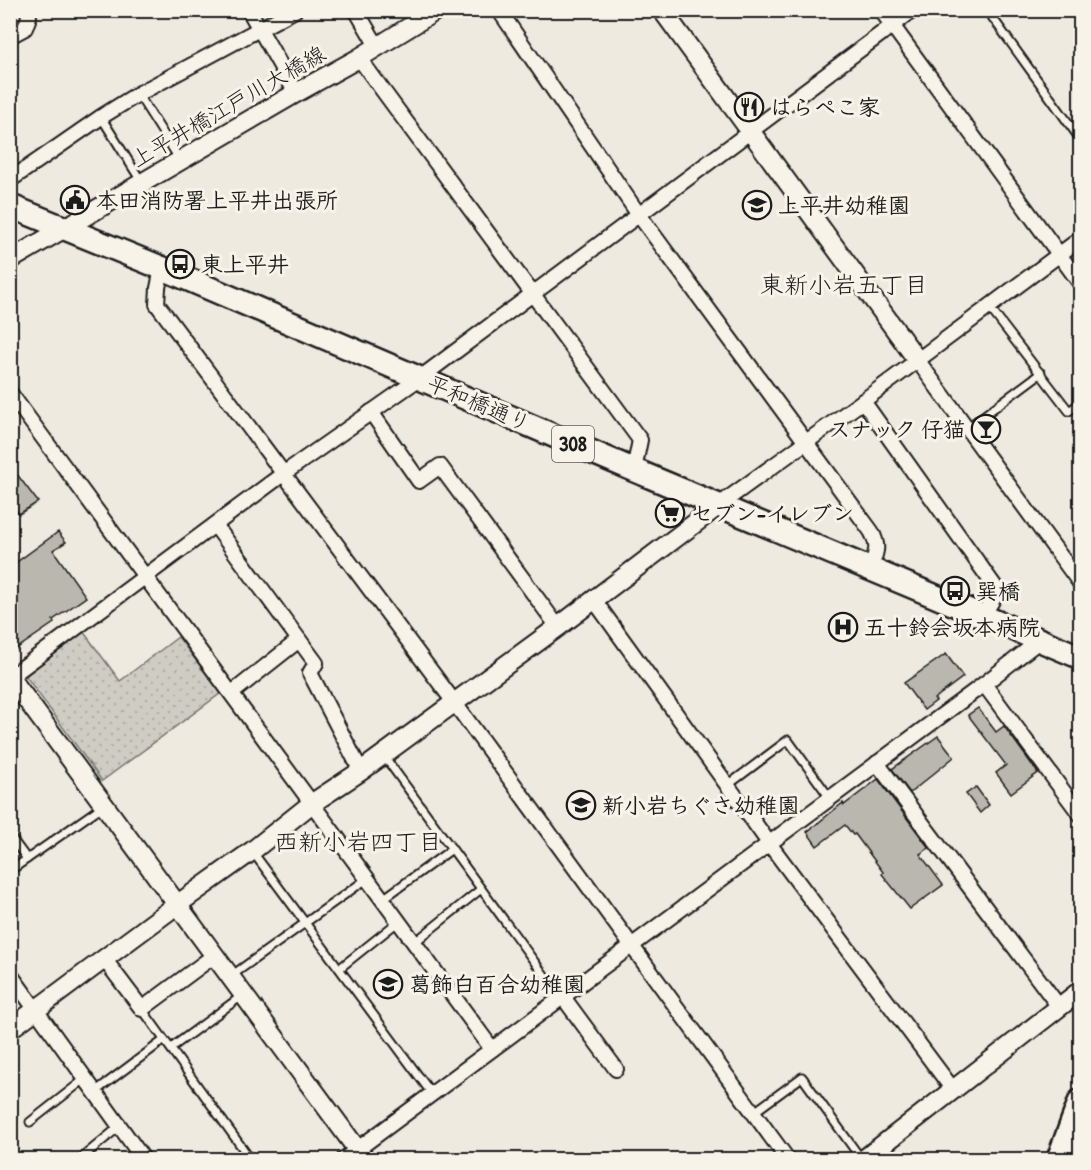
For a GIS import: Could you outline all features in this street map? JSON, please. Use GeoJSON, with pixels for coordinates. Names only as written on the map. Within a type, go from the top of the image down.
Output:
{"type":"FeatureCollection","features":[{"type":"Feature","properties":{"kind":"main road","name":"平和橋通り"},"geometry":{"type":"LineString","coordinates":[[10,206],[162,268],[634,470],[1080,657]]}},
{"type":"Feature","properties":{"kind":"main road"},"geometry":{"type":"LineString","coordinates":[[1058,1160],[1080,1101]]}},
{"type":"Feature","properties":{"kind":"main road"},"geometry":{"type":"LineString","coordinates":[[1077,1160],[1080,1150]]}},
{"type":"Feature","properties":{"kind":"street"},"geometry":{"type":"LineString","coordinates":[[10,36],[25,28],[29,17],[27,10]]}},
{"type":"Feature","properties":{"kind":"street"},"geometry":{"type":"LineString","coordinates":[[249,10],[296,93]]}},
{"type":"Feature","properties":{"kind":"street"},"geometry":{"type":"LineString","coordinates":[[10,180],[100,117],[138,94],[295,10]]}},
{"type":"Feature","properties":{"kind":"street"},"geometry":{"type":"LineString","coordinates":[[356,10],[377,46]]}},
{"type":"Feature","properties":{"kind":"street","name":"上平井橋江戸川大橋線"},"geometry":{"type":"LineString","coordinates":[[10,260],[359,58],[437,10]]}},
{"type":"Feature","properties":{"kind":"street"},"geometry":{"type":"LineString","coordinates":[[499,10],[639,215],[877,542],[870,569]]}},
{"type":"Feature","properties":{"kind":"street"},"geometry":{"type":"LineString","coordinates":[[662,10],[1080,583]]}},
{"type":"Feature","properties":{"kind":"street"},"geometry":{"type":"LineString","coordinates":[[881,10],[1080,283]]}},
{"type":"Feature","properties":{"kind":"street"},"geometry":{"type":"LineString","coordinates":[[913,10],[420,378],[283,474],[10,677],[244,994],[355,1156],[432,1094],[984,684],[1039,640]]}},
{"type":"Feature","properties":{"kind":"street"},"geometry":{"type":"LineString","coordinates":[[359,58],[640,440],[634,470]]}},
{"type":"Feature","properties":{"kind":"street"},"geometry":{"type":"LineString","coordinates":[[10,1029],[252,852],[311,804],[383,755],[805,442],[863,402],[1080,238]]}},
{"type":"Feature","properties":{"kind":"street"},"geometry":{"type":"LineString","coordinates":[[162,268],[157,303],[788,1160]]}},
{"type":"Feature","properties":{"kind":"street"},"geometry":{"type":"LineString","coordinates":[[10,393],[492,1049]]}},
{"type":"Feature","properties":{"kind":"street"},"geometry":{"type":"LineString","coordinates":[[863,402],[998,591],[982,617]]}},
{"type":"Feature","properties":{"kind":"street"},"geometry":{"type":"LineString","coordinates":[[371,412],[419,481],[440,466],[558,627]]}},
{"type":"Feature","properties":{"kind":"street"},"geometry":{"type":"LineString","coordinates":[[215,525],[316,663],[310,673],[361,771]]}},
{"type":"Feature","properties":{"kind":"street"},"geometry":{"type":"LineString","coordinates":[[594,600],[954,1091]]}},
{"type":"Feature","properties":{"kind":"street"},"geometry":{"type":"LineString","coordinates":[[232,693],[299,640]]}},
{"type":"Feature","properties":{"kind":"street"},"geometry":{"type":"LineString","coordinates":[[984,684],[1080,814]]}},
{"type":"Feature","properties":{"kind":"street"},"geometry":{"type":"LineString","coordinates":[[877,763],[1060,1008]]}},
{"type":"Feature","properties":{"kind":"street"},"geometry":{"type":"LineString","coordinates":[[105,960],[142,1009],[215,955]]}},
{"type":"Feature","properties":{"kind":"street"},"geometry":{"type":"LineString","coordinates":[[10,974],[144,1160]]}},
{"type":"Feature","properties":{"kind":"street"},"geometry":{"type":"LineString","coordinates":[[863,1160],[1080,991]]}},
{"type":"Feature","properties":{"kind":"street"},"geometry":{"type":"LineString","coordinates":[[562,998],[616,1069]]}},
{"type":"Feature","properties":{"kind":"lane"},"geometry":{"type":"LineString","coordinates":[[987,10],[1080,139]]}},
{"type":"Feature","properties":{"kind":"lane"},"geometry":{"type":"LineString","coordinates":[[138,94],[181,161]]}},
{"type":"Feature","properties":{"kind":"lane"},"geometry":{"type":"LineString","coordinates":[[100,117],[143,183]]}},
{"type":"Feature","properties":{"kind":"lane"},"geometry":{"type":"LineString","coordinates":[[989,307],[1069,411],[1080,403]]}},
{"type":"Feature","properties":{"kind":"lane"},"geometry":{"type":"LineString","coordinates":[[966,428],[1041,373]]}},
{"type":"Feature","properties":{"kind":"lane"},"geometry":{"type":"LineString","coordinates":[[728,785],[788,740],[830,798]]}},
{"type":"Feature","properties":{"kind":"lane"},"geometry":{"type":"LineString","coordinates":[[383,755],[562,998]]}},
{"type":"Feature","properties":{"kind":"lane"},"geometry":{"type":"LineString","coordinates":[[10,871],[104,805]]}},
{"type":"Feature","properties":{"kind":"lane"},"geometry":{"type":"LineString","coordinates":[[10,836],[27,859]]}},
{"type":"Feature","properties":{"kind":"lane"},"geometry":{"type":"LineString","coordinates":[[383,899],[452,849]]}},
{"type":"Feature","properties":{"kind":"lane"},"geometry":{"type":"LineString","coordinates":[[252,852],[432,1094]]}},
{"type":"Feature","properties":{"kind":"lane"},"geometry":{"type":"LineString","coordinates":[[231,976],[307,924],[368,878]]}},
{"type":"Feature","properties":{"kind":"lane"},"geometry":{"type":"LineString","coordinates":[[415,942],[482,888]]}},
{"type":"Feature","properties":{"kind":"lane"},"geometry":{"type":"LineString","coordinates":[[340,968],[399,921]]}},
{"type":"Feature","properties":{"kind":"lane"},"geometry":{"type":"LineString","coordinates":[[171,1048],[244,994]]}},
{"type":"Feature","properties":{"kind":"lane"},"geometry":{"type":"LineString","coordinates":[[142,1009],[251,1160]]}},
{"type":"Feature","properties":{"kind":"lane"},"geometry":{"type":"LineString","coordinates":[[96,1091],[164,1040]]}},
{"type":"Feature","properties":{"kind":"lane"},"geometry":{"type":"LineString","coordinates":[[753,1113],[802,1077],[863,1160]]}},
{"type":"Feature","properties":{"kind":"lane"},"geometry":{"type":"LineString","coordinates":[[30,1122],[86,1078]]}},
{"type":"Feature","properties":{"kind":"lane"},"geometry":{"type":"LineString","coordinates":[[79,1160],[120,1126]]}},
{"type":"Feature","properties":{"kind":"shaded area"},"geometry":{"type":"Polygon","coordinates":[[[80,627],[120,681],[178,637],[221,693],[102,781],[22,671],[80,627]]]}},
{"type":"Feature","properties":{"kind":"building"},"geometry":{"type":"Polygon","coordinates":[[[10,465],[38,502],[19,514],[10,502],[10,465]]]}},
{"type":"Feature","properties":{"kind":"building"},"geometry":{"type":"Polygon","coordinates":[[[58,532],[66,542],[53,550],[86,597],[16,649],[10,642],[10,567],[58,532]]]}},
{"type":"Feature","properties":{"kind":"building"},"geometry":{"type":"Polygon","coordinates":[[[946,654],[963,677],[934,699],[936,701],[924,710],[904,683],[946,654]]]}},
{"type":"Feature","properties":{"kind":"building"},"geometry":{"type":"Polygon","coordinates":[[[978,708],[996,732],[1004,726],[1038,773],[1011,793],[996,773],[1006,765],[968,715],[978,708]]]}},
{"type":"Feature","properties":{"kind":"building"},"geometry":{"type":"Polygon","coordinates":[[[938,736],[954,757],[910,793],[892,769],[938,736]]]}},
{"type":"Feature","properties":{"kind":"building"},"geometry":{"type":"Polygon","coordinates":[[[878,779],[929,848],[920,854],[943,885],[910,909],[882,874],[883,872],[855,834],[853,835],[845,825],[817,846],[807,832],[878,779]]]}},
{"type":"Feature","properties":{"kind":"building"},"geometry":{"type":"Polygon","coordinates":[[[976,787],[989,805],[980,813],[966,794],[976,787]]]}},
{"type":"Feature","properties":{"kind":"place","name":"はらぺこ家"},"geometry":{"type":"Point","coordinates":[749,107]}},
{"type":"Feature","properties":{"kind":"place","name":"本田消防署上平井出張所"},"geometry":{"type":"Point","coordinates":[75,200]}},
{"type":"Feature","properties":{"kind":"place","name":"上平井幼稚園"},"geometry":{"type":"Point","coordinates":[757,205]}},
{"type":"Feature","properties":{"kind":"place","name":"東上平井"},"geometry":{"type":"Point","coordinates":[180,264]}},
{"type":"Feature","properties":{"kind":"place","name":"スナック 仔猫"},"geometry":{"type":"Point","coordinates":[986,429]}},
{"type":"Feature","properties":{"kind":"place","name":"セブン-イレブン"},"geometry":{"type":"Point","coordinates":[670,513]}},
{"type":"Feature","properties":{"kind":"place","name":"巽橋"},"geometry":{"type":"Point","coordinates":[955,591]}},
{"type":"Feature","properties":{"kind":"place","name":"五十鈴会坂本病院"},"geometry":{"type":"Point","coordinates":[843,627]}},
{"type":"Feature","properties":{"kind":"place","name":"新小岩ちぐさ幼稚園"},"geometry":{"type":"Point","coordinates":[581,805]}},
{"type":"Feature","properties":{"kind":"place","name":"葛飾白百合幼稚園"},"geometry":{"type":"Point","coordinates":[388,984]}},
{"type":"Feature","properties":{"kind":"district","name":"東新小岩五丁目"},"geometry":{"type":"Point","coordinates":[844,285]}},
{"type":"Feature","properties":{"kind":"district","name":"西新小岩四丁目"},"geometry":{"type":"Point","coordinates":[358,842]}}]}
